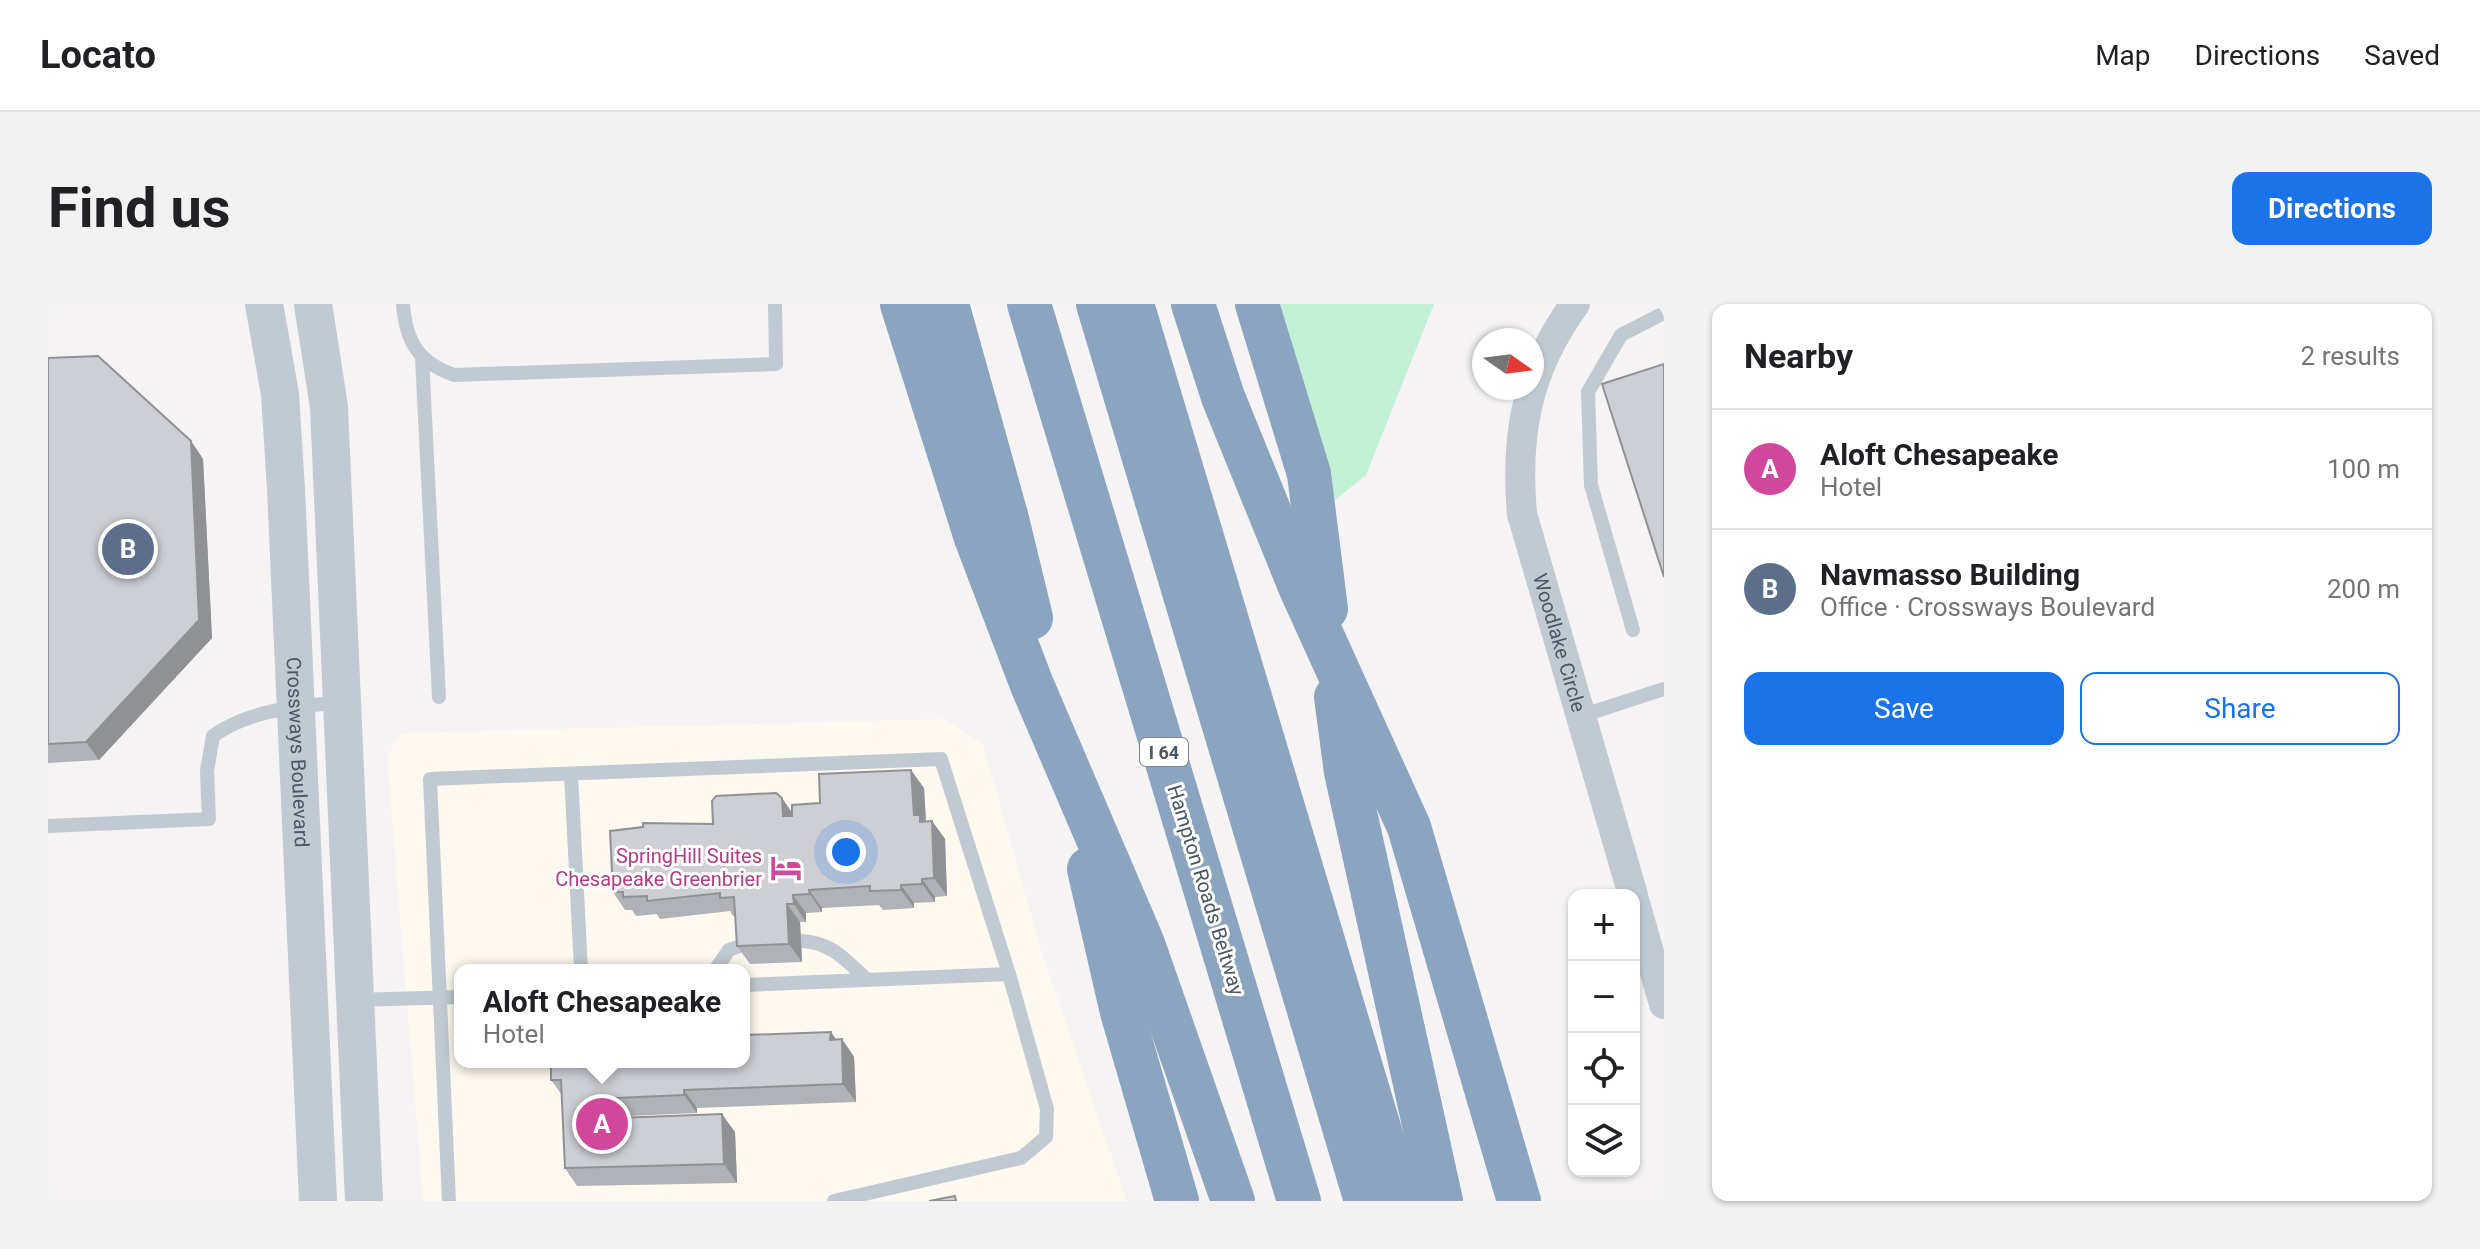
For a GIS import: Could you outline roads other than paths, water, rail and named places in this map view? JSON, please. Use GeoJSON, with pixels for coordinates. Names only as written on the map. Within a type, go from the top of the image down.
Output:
{"type":"FeatureCollection","features":[{"type":"Feature","properties":{"kind":"highway"},"geometry":{"type":"LineString","coordinates":[[902,304],[976,538],[1032,685],[1164,1001],[1233,1201]]}},
{"type":"Feature","properties":{"kind":"highway"},"geometry":{"type":"LineString","coordinates":[[947,304],[1007,519],[1122,1012],[1177,1201]]}},
{"type":"Feature","properties":{"kind":"highway","name":"Hampton Roads Beltway"},"geometry":{"type":"LineString","coordinates":[[1029,304],[1299,1201]]}},
{"type":"Feature","properties":{"kind":"highway"},"geometry":{"type":"LineString","coordinates":[[1053,304],[1322,1201]]}},
{"type":"Feature","properties":{"kind":"highway"},"geometry":{"type":"LineString","coordinates":[[1098,304],[1366,1201]]}},
{"type":"Feature","properties":{"kind":"highway"},"geometry":{"type":"LineString","coordinates":[[1132,304],[1401,1201]]}},
{"type":"Feature","properties":{"kind":"highway"},"geometry":{"type":"LineString","coordinates":[[1193,304],[1223,397],[1301,589],[1409,827],[1519,1201]]}},
{"type":"Feature","properties":{"kind":"highway"},"geometry":{"type":"LineString","coordinates":[[1257,304],[1309,474],[1346,772],[1441,1201]]}},
{"type":"Feature","properties":{"kind":"highway"},"geometry":{"type":"LineString","coordinates":[[1366,862],[1472,1201]]}},
{"type":"Feature","properties":{"kind":"street","name":"Crossways Boulevard"},"geometry":{"type":"LineString","coordinates":[[264,304],[280,394],[318,1201]]}},
{"type":"Feature","properties":{"kind":"street"},"geometry":{"type":"LineString","coordinates":[[313,304],[329,407],[364,1201]]}},
{"type":"Feature","properties":{"kind":"street","name":"Woodlake Circle"},"geometry":{"type":"LineString","coordinates":[[1575,304],[1538,367],[1523,419],[1518,465],[1522,514],[1630,889]]}},
{"type":"Feature","properties":{"kind":"street","name":"Woodlake Circle"},"geometry":{"type":"LineString","coordinates":[[1640,922],[1664,1004]]}},
{"type":"Feature","properties":{"kind":"lane"},"geometry":{"type":"LineString","coordinates":[[403,304],[405,327],[413,349],[433,367],[454,375],[776,364],[775,304]]}},
{"type":"Feature","properties":{"kind":"lane"},"geometry":{"type":"LineString","coordinates":[[1633,630],[1591,485],[1588,392],[1621,335],[1664,313]]}},
{"type":"Feature","properties":{"kind":"lane"},"geometry":{"type":"LineString","coordinates":[[422,357],[439,697]]}},
{"type":"Feature","properties":{"kind":"lane"},"geometry":{"type":"LineString","coordinates":[[1581,716],[1664,689]]}},
{"type":"Feature","properties":{"kind":"lane"},"geometry":{"type":"LineString","coordinates":[[48,826],[209,819],[207,771],[213,736],[235,720],[296,707],[343,702]]}},
{"type":"Feature","properties":{"kind":"lane"},"geometry":{"type":"LineString","coordinates":[[449,1201],[430,779],[941,759],[1009,974],[1047,1109],[1046,1137],[1021,1158],[834,1201]]}},
{"type":"Feature","properties":{"kind":"lane"},"geometry":{"type":"LineString","coordinates":[[571,774],[581,964]]}},
{"type":"Feature","properties":{"kind":"lane"},"geometry":{"type":"LineString","coordinates":[[801,941],[818,942],[835,949],[867,980]]}},
{"type":"Feature","properties":{"kind":"lane"},"geometry":{"type":"LineString","coordinates":[[719,964],[729,950],[748,943]]}},
{"type":"Feature","properties":{"kind":"lane"},"geometry":{"type":"LineString","coordinates":[[750,986],[1009,974]]}},
{"type":"Feature","properties":{"kind":"lane"},"geometry":{"type":"LineString","coordinates":[[355,1000],[454,997]]}},
{"type":"Feature","properties":{"kind":"place","name":"Navmasso Building"},"geometry":{"type":"Point","coordinates":[128,549]}},
{"type":"Feature","properties":{"kind":"place","name":"SpringHill Suites Chesapeake Greenbrier"},"geometry":{"type":"Point","coordinates":[786,868]}},
{"type":"Feature","properties":{"kind":"place","name":"Aloft Chesapeake"},"geometry":{"type":"Point","coordinates":[602,1124]}}]}
